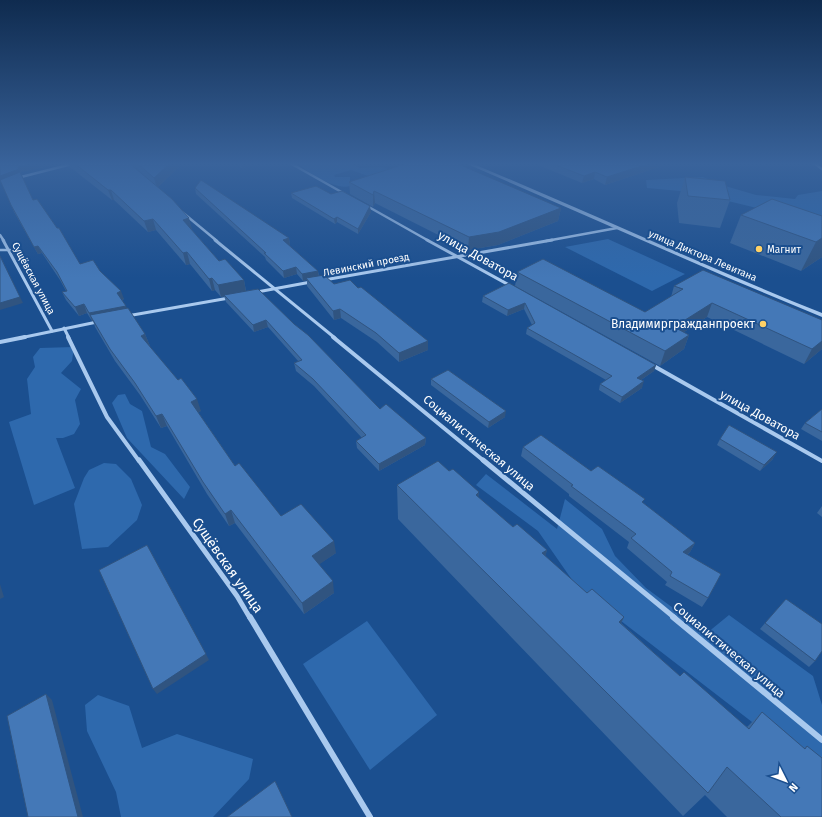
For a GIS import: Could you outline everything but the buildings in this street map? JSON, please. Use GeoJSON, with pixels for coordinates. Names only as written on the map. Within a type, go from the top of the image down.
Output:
{"type":"FeatureCollection","features":[{"type":"Feature","properties":{"kind":"street","name":"улица Диктора Левитана"},"geometry":{"type":"LineString","coordinates":[[561,201],[617,228],[822,315]]}},
{"type":"Feature","properties":{"kind":"street","name":"улица Доватора"},"geometry":{"type":"LineString","coordinates":[[362,203],[519,290]]}},
{"type":"Feature","properties":{"kind":"street","name":"Социалистическая улица"},"geometry":{"type":"LineString","coordinates":[[178,208],[822,740]]}},
{"type":"Feature","properties":{"kind":"street","name":"Левинский проезд"},"geometry":{"type":"LineString","coordinates":[[254,293],[457,255],[617,228]]}},
{"type":"Feature","properties":{"kind":"street","name":"Сущёвская улица"},"geometry":{"type":"LineString","coordinates":[[0,235],[10,250],[52,330]]}},
{"type":"Feature","properties":{"kind":"street"},"geometry":{"type":"LineString","coordinates":[[125,317],[232,297]]}},
{"type":"Feature","properties":{"kind":"street"},"geometry":{"type":"LineString","coordinates":[[0,342],[52,330],[102,321]]}},
{"type":"Feature","properties":{"kind":"street","name":"Сущёвская улица"},"geometry":{"type":"LineString","coordinates":[[64,328],[107,417],[237,596],[370,817]]}},
{"type":"Feature","properties":{"kind":"street","name":"улица Доватора"},"geometry":{"type":"LineString","coordinates":[[650,364],[822,461]]}},
{"type":"Feature","properties":{"kind":"lane"},"geometry":{"type":"LineString","coordinates":[[0,250],[10,250]]}},
{"type":"Feature","properties":{"kind":"shaded area"},"geometry":{"type":"Polygon","coordinates":[[[728,201],[822,201],[822,236],[773,212],[728,201]]]}},
{"type":"Feature","properties":{"kind":"shaded area"},"geometry":{"type":"Polygon","coordinates":[[[608,239],[685,274],[652,291],[565,247],[608,239]]]}},
{"type":"Feature","properties":{"kind":"shaded area"},"geometry":{"type":"Polygon","coordinates":[[[74,347],[72,361],[61,373],[81,389],[75,400],[80,424],[74,434],[63,438],[56,438],[75,488],[34,505],[9,422],[31,414],[27,379],[35,367],[33,357],[40,348],[74,347]]]}},
{"type":"Feature","properties":{"kind":"shaded area"},"geometry":{"type":"Polygon","coordinates":[[[125,394],[130,404],[142,411],[151,447],[165,454],[190,487],[184,499],[127,438],[112,403],[118,395],[125,394]]]}},
{"type":"Feature","properties":{"kind":"shaded area"},"geometry":{"type":"Polygon","coordinates":[[[104,463],[116,464],[131,479],[142,505],[137,520],[108,547],[82,549],[74,504],[84,478],[89,470],[104,463]]]}},
{"type":"Feature","properties":{"kind":"shaded area"},"geometry":{"type":"Polygon","coordinates":[[[486,474],[557,529],[565,499],[602,529],[615,556],[646,588],[707,633],[729,615],[813,676],[822,705],[822,776],[577,587],[538,531],[476,485],[486,474]]]}},
{"type":"Feature","properties":{"kind":"shaded area"},"geometry":{"type":"Polygon","coordinates":[[[367,621],[437,715],[370,770],[303,664],[367,621]]]}},
{"type":"Feature","properties":{"kind":"shaded area"},"geometry":{"type":"Polygon","coordinates":[[[98,695],[129,706],[142,748],[177,734],[253,759],[249,779],[213,817],[121,817],[116,792],[87,731],[85,705],[98,695]]]}},
{"type":"Feature","properties":{"kind":"place","name":"Магнит"},"geometry":{"type":"Point","coordinates":[759,249]}},
{"type":"Feature","properties":{"kind":"place","name":"Владимиргражданпроект"},"geometry":{"type":"Point","coordinates":[763,324]}}]}
